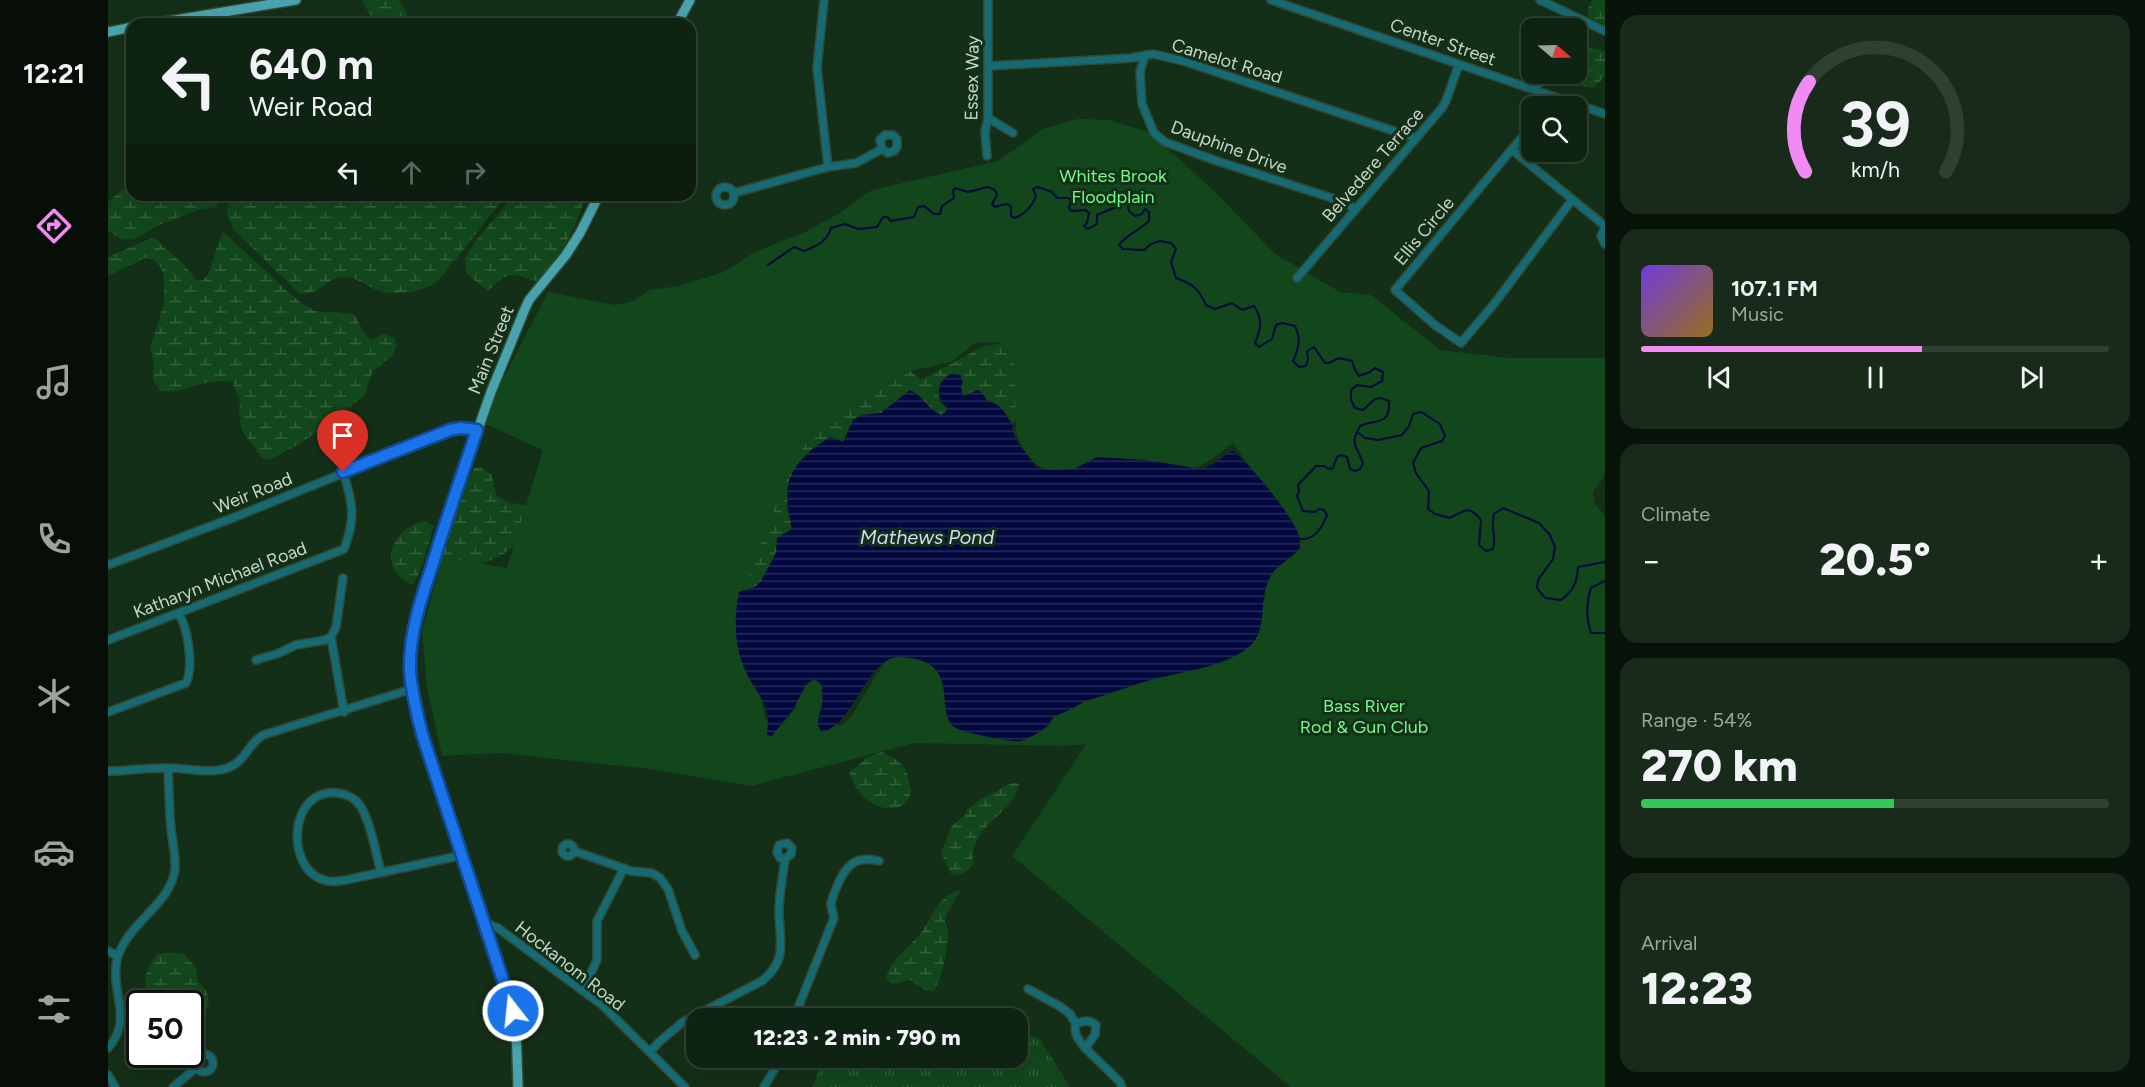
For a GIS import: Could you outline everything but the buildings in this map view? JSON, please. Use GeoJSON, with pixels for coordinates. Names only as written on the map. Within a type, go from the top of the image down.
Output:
{"type":"FeatureCollection","features":[{"type":"Feature","properties":{"kind":"main road"},"geometry":{"type":"LineString","coordinates":[[187,18],[296,0]]}},
{"type":"Feature","properties":{"kind":"main road"},"geometry":{"type":"LineString","coordinates":[[680,18],[690,0]]}},
{"type":"Feature","properties":{"kind":"main road"},"geometry":{"type":"LineString","coordinates":[[108,32],[126,28]]}},
{"type":"Feature","properties":{"kind":"main road","name":"Main Street"},"geometry":{"type":"LineString","coordinates":[[518,1087],[513,1011],[486,923],[422,734],[412,689],[411,652],[417,618],[445,524],[512,337],[529,300],[566,255],[596,201]]}},
{"type":"Feature","properties":{"kind":"street"},"geometry":{"type":"LineString","coordinates":[[824,0],[818,68],[828,167]]}},
{"type":"Feature","properties":{"kind":"street","name":"Essex Way"},"geometry":{"type":"LineString","coordinates":[[987,156],[985,132],[988,118],[988,0]]}},
{"type":"Feature","properties":{"kind":"street","name":"Center Street"},"geometry":{"type":"LineString","coordinates":[[1270,0],[1605,114]]}},
{"type":"Feature","properties":{"kind":"street"},"geometry":{"type":"LineString","coordinates":[[1540,0],[1576,18]]}},
{"type":"Feature","properties":{"kind":"street"},"geometry":{"type":"LineString","coordinates":[[1587,23],[1605,31]]}},
{"type":"Feature","properties":{"kind":"street","name":"Camelot Road"},"geometry":{"type":"LineString","coordinates":[[988,66],[1131,58],[1153,54],[1183,61],[1415,138]]}},
{"type":"Feature","properties":{"kind":"street","name":"Dauphine Drive"},"geometry":{"type":"LineString","coordinates":[[1145,55],[1140,72],[1142,104],[1154,133],[1165,142],[1216,161],[1341,201],[1355,209]]}},
{"type":"Feature","properties":{"kind":"street","name":"Dauphine Drive"},"geometry":{"type":"LineString","coordinates":[[1131,58],[1140,72]]}},
{"type":"Feature","properties":{"kind":"street","name":"Belvedere Terrace"},"geometry":{"type":"LineString","coordinates":[[1297,278],[1446,101],[1459,64]]}},
{"type":"Feature","properties":{"kind":"street"},"geometry":{"type":"LineString","coordinates":[[1533,89],[1539,84]]}},
{"type":"Feature","properties":{"kind":"street"},"geometry":{"type":"LineString","coordinates":[[1550,84],[1550,95]]}},
{"type":"Feature","properties":{"kind":"street"},"geometry":{"type":"LineString","coordinates":[[988,118],[1012,133]]}},
{"type":"Feature","properties":{"kind":"street","name":"Ellis Circle"},"geometry":{"type":"LineString","coordinates":[[1521,139],[1395,290],[1435,325],[1458,342],[1463,341],[1494,304],[1572,200]]}},
{"type":"Feature","properties":{"kind":"street"},"geometry":{"type":"LineString","coordinates":[[734,193],[828,167],[856,163],[882,149]]}},
{"type":"Feature","properties":{"kind":"street"},"geometry":{"type":"LineString","coordinates":[[1512,150],[1572,200],[1590,212],[1605,227],[1601,236],[1605,244]]}},
{"type":"Feature","properties":{"kind":"street","name":"Weir Road"},"geometry":{"type":"LineString","coordinates":[[111,564],[235,517],[450,430],[461,428],[477,430]]}},
{"type":"Feature","properties":{"kind":"street","name":"Katharyn Michael Road"},"geometry":{"type":"LineString","coordinates":[[108,640],[344,549],[351,527],[353,508],[343,472]]}},
{"type":"Feature","properties":{"kind":"street"},"geometry":{"type":"LineString","coordinates":[[108,555],[111,564]]}},
{"type":"Feature","properties":{"kind":"street"},"geometry":{"type":"LineString","coordinates":[[343,578],[336,627],[331,637],[344,712]]}},
{"type":"Feature","properties":{"kind":"street"},"geometry":{"type":"LineString","coordinates":[[108,712],[183,686],[190,675],[184,622],[178,613]]}},
{"type":"Feature","properties":{"kind":"street"},"geometry":{"type":"LineString","coordinates":[[256,660],[296,645],[331,637]]}},
{"type":"Feature","properties":{"kind":"street"},"geometry":{"type":"LineString","coordinates":[[108,771],[229,768],[243,757],[254,740],[263,735],[344,712],[412,689]]}},
{"type":"Feature","properties":{"kind":"street"},"geometry":{"type":"LineString","coordinates":[[108,1048],[118,1035],[121,1025],[115,977],[118,956],[134,928],[165,896],[175,870],[168,768]]}},
{"type":"Feature","properties":{"kind":"street"},"geometry":{"type":"LineString","coordinates":[[381,873],[363,811],[354,800],[339,793],[330,793],[316,798],[306,806],[298,818],[297,832],[301,856],[312,874],[321,879],[333,881],[381,873],[463,855]]}},
{"type":"Feature","properties":{"kind":"street"},"geometry":{"type":"LineString","coordinates":[[574,851],[624,868],[652,873],[663,882],[672,898],[687,944],[695,955]]}},
{"type":"Feature","properties":{"kind":"street"},"geometry":{"type":"LineString","coordinates":[[798,1008],[834,918],[831,902],[842,875],[855,862],[868,858],[879,861]]}},
{"type":"Feature","properties":{"kind":"street"},"geometry":{"type":"LineString","coordinates":[[650,1052],[674,1028],[762,981],[773,970],[782,944],[779,912],[785,859]]}},
{"type":"Feature","properties":{"kind":"street"},"geometry":{"type":"LineString","coordinates":[[583,990],[597,960],[597,921],[624,868]]}},
{"type":"Feature","properties":{"kind":"street","name":"Hockanom Road"},"geometry":{"type":"LineString","coordinates":[[486,923],[498,928],[602,1005],[685,1087]]}},
{"type":"Feature","properties":{"kind":"street"},"geometry":{"type":"LineString","coordinates":[[108,951],[118,956]]}},
{"type":"Feature","properties":{"kind":"street"},"geometry":{"type":"LineString","coordinates":[[1028,988],[1070,1014],[1076,1024],[1074,1030],[1077,1037],[1085,1048],[1120,1082],[1122,1087]]}},
{"type":"Feature","properties":{"kind":"street"},"geometry":{"type":"LineString","coordinates":[[1076,1024],[1092,1021],[1096,1025],[1095,1035],[1085,1048]]}},
{"type":"Feature","properties":{"kind":"street"},"geometry":{"type":"LineString","coordinates":[[173,1087],[196,1068]]}},
{"type":"Feature","properties":{"kind":"street"},"geometry":{"type":"LineString","coordinates":[[764,1087],[775,1068]]}},
{"type":"Feature","properties":{"kind":"street"},"geometry":{"type":"LineString","coordinates":[[108,1075],[115,1087]]}},
{"type":"Feature","properties":{"kind":"green space"},"geometry":{"type":"Polygon","coordinates":[[[362,0],[398,0],[407,12],[406,18],[373,18],[362,0]]]}},
{"type":"Feature","properties":{"kind":"green space"},"geometry":{"type":"Polygon","coordinates":[[[1593,0],[1605,0],[1605,25],[1588,18],[1588,8],[1593,0]]]}},
{"type":"Feature","properties":{"kind":"green space"},"geometry":{"type":"Polygon","coordinates":[[[1587,46],[1605,51],[1605,77],[1592,88],[1578,84],[1587,84],[1587,46]]]}},
{"type":"Feature","properties":{"kind":"green space","name":"Bass River Rod & Gun Club"},"geometry":{"type":"Polygon","coordinates":[[[1078,119],[1109,120],[1145,131],[1218,195],[1275,254],[1340,292],[1371,295],[1440,350],[1509,358],[1605,358],[1605,474],[1593,492],[1595,504],[1605,516],[1605,1087],[1291,1087],[1012,856],[1086,744],[1064,746],[914,743],[751,786],[650,769],[500,753],[442,756],[427,687],[422,630],[443,557],[507,568],[543,450],[481,422],[548,292],[615,305],[633,301],[650,290],[679,286],[724,272],[753,253],[805,232],[838,214],[872,190],[998,161],[1043,129],[1078,119]],[[977,342],[951,362],[905,372],[831,416],[818,427],[797,458],[742,591],[736,615],[736,626],[753,664],[765,718],[781,726],[795,709],[807,657],[825,684],[822,705],[826,721],[841,726],[851,717],[887,658],[915,649],[1066,710],[1245,625],[1265,599],[1268,569],[1297,534],[1233,443],[1207,462],[1190,469],[1162,469],[1119,458],[1073,469],[1050,471],[1039,466],[1029,457],[1018,437],[1015,372],[1010,349],[1002,343],[977,342]]]}},
{"type":"Feature","properties":{"kind":"green space"},"geometry":{"type":"Polygon","coordinates":[[[126,186],[126,201],[218,201],[216,207],[198,210],[159,225],[134,239],[124,240],[108,231],[108,202],[126,186]]]}},
{"type":"Feature","properties":{"kind":"green space"},"geometry":{"type":"Polygon","coordinates":[[[228,201],[502,201],[436,282],[422,289],[396,293],[379,291],[353,278],[341,277],[331,280],[313,292],[300,294],[232,228],[227,211],[228,201]]]}},
{"type":"Feature","properties":{"kind":"green space"},"geometry":{"type":"Polygon","coordinates":[[[509,201],[580,201],[583,203],[565,245],[537,281],[509,275],[488,291],[467,274],[465,258],[475,242],[509,201]]]}},
{"type":"Feature","properties":{"kind":"green space"},"geometry":{"type":"Polygon","coordinates":[[[223,232],[302,304],[315,311],[354,314],[365,334],[372,340],[384,333],[394,338],[397,344],[393,355],[373,371],[364,396],[299,444],[269,460],[262,458],[242,431],[239,415],[240,400],[232,382],[212,382],[167,391],[159,390],[153,380],[153,360],[150,349],[164,303],[164,276],[160,266],[152,259],[145,258],[108,276],[108,257],[154,237],[186,267],[195,279],[202,281],[209,272],[223,232]]]}},
{"type":"Feature","properties":{"kind":"green space"},"geometry":{"type":"Polygon","coordinates":[[[1007,342],[1013,347],[1018,412],[1013,425],[1002,408],[972,392],[963,397],[961,387],[938,396],[947,408],[947,411],[941,415],[910,390],[881,413],[862,415],[853,420],[843,442],[838,439],[788,498],[787,509],[792,529],[786,534],[761,581],[755,587],[739,592],[793,425],[906,367],[921,380],[982,347],[1007,342]]]}},
{"type":"Feature","properties":{"kind":"green space"},"geometry":{"type":"Polygon","coordinates":[[[481,467],[492,475],[496,496],[507,502],[535,507],[521,537],[506,552],[486,562],[442,575],[436,571],[441,551],[469,478],[474,468],[481,467]]]}},
{"type":"Feature","properties":{"kind":"green space"},"geometry":{"type":"Polygon","coordinates":[[[424,521],[434,526],[422,564],[412,585],[401,578],[394,569],[391,560],[392,550],[403,532],[412,525],[424,521]]]}},
{"type":"Feature","properties":{"kind":"green space"},"geometry":{"type":"Polygon","coordinates":[[[882,752],[905,768],[910,794],[906,803],[898,807],[887,808],[876,805],[865,798],[856,787],[850,772],[868,757],[882,752]]]}},
{"type":"Feature","properties":{"kind":"green space"},"geometry":{"type":"Polygon","coordinates":[[[1009,784],[1019,785],[1014,797],[978,839],[973,864],[963,873],[951,874],[941,853],[951,827],[964,816],[967,809],[986,796],[1009,784]]]}},
{"type":"Feature","properties":{"kind":"green space"},"geometry":{"type":"Polygon","coordinates":[[[961,890],[945,919],[948,932],[947,945],[942,972],[934,991],[925,990],[910,980],[892,984],[886,980],[894,961],[925,928],[941,902],[961,890]]]}},
{"type":"Feature","properties":{"kind":"green space"},"geometry":{"type":"Polygon","coordinates":[[[158,954],[184,954],[196,968],[198,981],[207,992],[209,1004],[206,1011],[204,1012],[204,990],[148,990],[145,982],[146,973],[158,954]]]}},
{"type":"Feature","properties":{"kind":"green space"},"geometry":{"type":"Polygon","coordinates":[[[1028,1034],[1040,1039],[1070,1087],[812,1087],[820,1068],[1028,1068],[1028,1034]]]}},
{"type":"Feature","properties":{"kind":"water","name":"Mathews Pond"},"geometry":{"type":"Polygon","coordinates":[[[952,374],[960,375],[963,381],[961,387],[963,396],[978,390],[987,401],[1000,408],[1013,425],[1012,430],[1018,443],[1036,466],[1047,470],[1074,469],[1097,457],[1145,460],[1202,469],[1233,451],[1240,457],[1279,502],[1294,525],[1300,540],[1300,548],[1275,570],[1269,579],[1261,624],[1255,640],[1240,654],[1217,664],[1154,679],[1086,701],[1056,716],[1042,730],[1021,741],[1009,741],[958,729],[950,723],[941,678],[934,668],[921,660],[901,657],[889,659],[879,667],[843,717],[833,727],[822,732],[820,729],[818,722],[822,691],[821,684],[814,679],[806,685],[794,708],[772,736],[767,735],[765,707],[741,661],[736,631],[736,611],[739,592],[755,587],[761,581],[776,553],[777,538],[792,529],[787,499],[789,481],[795,468],[806,455],[825,440],[831,437],[843,442],[853,420],[862,415],[881,413],[910,390],[936,412],[941,415],[945,413],[947,408],[940,399],[939,389],[943,380],[952,374]]]}},
{"type":"Feature","properties":{"kind":"waterway"},"geometry":{"type":"LineString","coordinates":[[768,265],[794,247],[804,251],[817,245],[827,237],[831,228],[845,224],[858,229],[877,227],[883,217],[891,221],[914,217],[918,207],[924,206],[934,214],[940,214],[942,206],[954,198],[955,188],[968,192],[988,187],[995,190],[997,195],[992,204],[995,207],[1006,204],[1011,206],[1011,216],[1014,218],[1022,215],[1030,207],[1036,196],[1033,189],[1038,187],[1052,192],[1057,198],[1071,200],[1069,208],[1071,211],[1086,210],[1089,213],[1084,226],[1088,229],[1097,224],[1097,215],[1116,207],[1117,193],[1124,192],[1131,196],[1129,211],[1135,216],[1142,214],[1145,209],[1149,212],[1149,221],[1119,245],[1123,249],[1144,250],[1160,241],[1171,243],[1176,249],[1171,262],[1176,278],[1195,288],[1206,305],[1215,309],[1232,303],[1242,310],[1254,306],[1260,320],[1260,329],[1255,343],[1259,347],[1272,339],[1276,325],[1282,323],[1295,326],[1297,331],[1297,352],[1293,361],[1299,367],[1306,366],[1307,351],[1314,347],[1325,363],[1339,358],[1352,361],[1359,376],[1375,368],[1383,372],[1382,381],[1371,387],[1357,385],[1351,390],[1351,400],[1355,408],[1363,410],[1375,399],[1381,398],[1389,401],[1389,409],[1385,418],[1360,426],[1357,432],[1365,438],[1378,440],[1402,435],[1409,426],[1413,414],[1421,412],[1440,424],[1445,436],[1442,441],[1421,448],[1413,463],[1416,473],[1429,491],[1428,509],[1435,514],[1450,518],[1463,511],[1473,512],[1481,520],[1479,545],[1486,551],[1493,549],[1494,545],[1494,514],[1503,508],[1539,523],[1550,535],[1555,547],[1553,559],[1538,580],[1537,588],[1545,598],[1561,600],[1574,586],[1578,567],[1605,562]]}},
{"type":"Feature","properties":{"kind":"waterway"},"geometry":{"type":"LineString","coordinates":[[1297,539],[1308,538],[1316,533],[1327,515],[1324,510],[1319,509],[1315,512],[1303,511],[1297,496],[1298,485],[1316,466],[1333,468],[1337,457],[1341,455],[1347,457],[1350,469],[1355,471],[1360,469],[1363,464],[1355,444],[1357,432]]}},
{"type":"Feature","properties":{"kind":"waterway"},"geometry":{"type":"LineString","coordinates":[[1605,581],[1591,588],[1587,610],[1591,633],[1605,633]]}},
{"type":"Feature","properties":{"kind":"route"},"geometry":{"type":"LineString","coordinates":[[343,472],[450,430],[461,428],[477,430],[420,605],[413,636],[410,669],[422,734],[486,923],[513,1011]]}},
{"type":"Feature","properties":{"kind":"park label","name":"Whites Brook Floodplain"},"geometry":{"type":"Point","coordinates":[1113,186]}}]}
